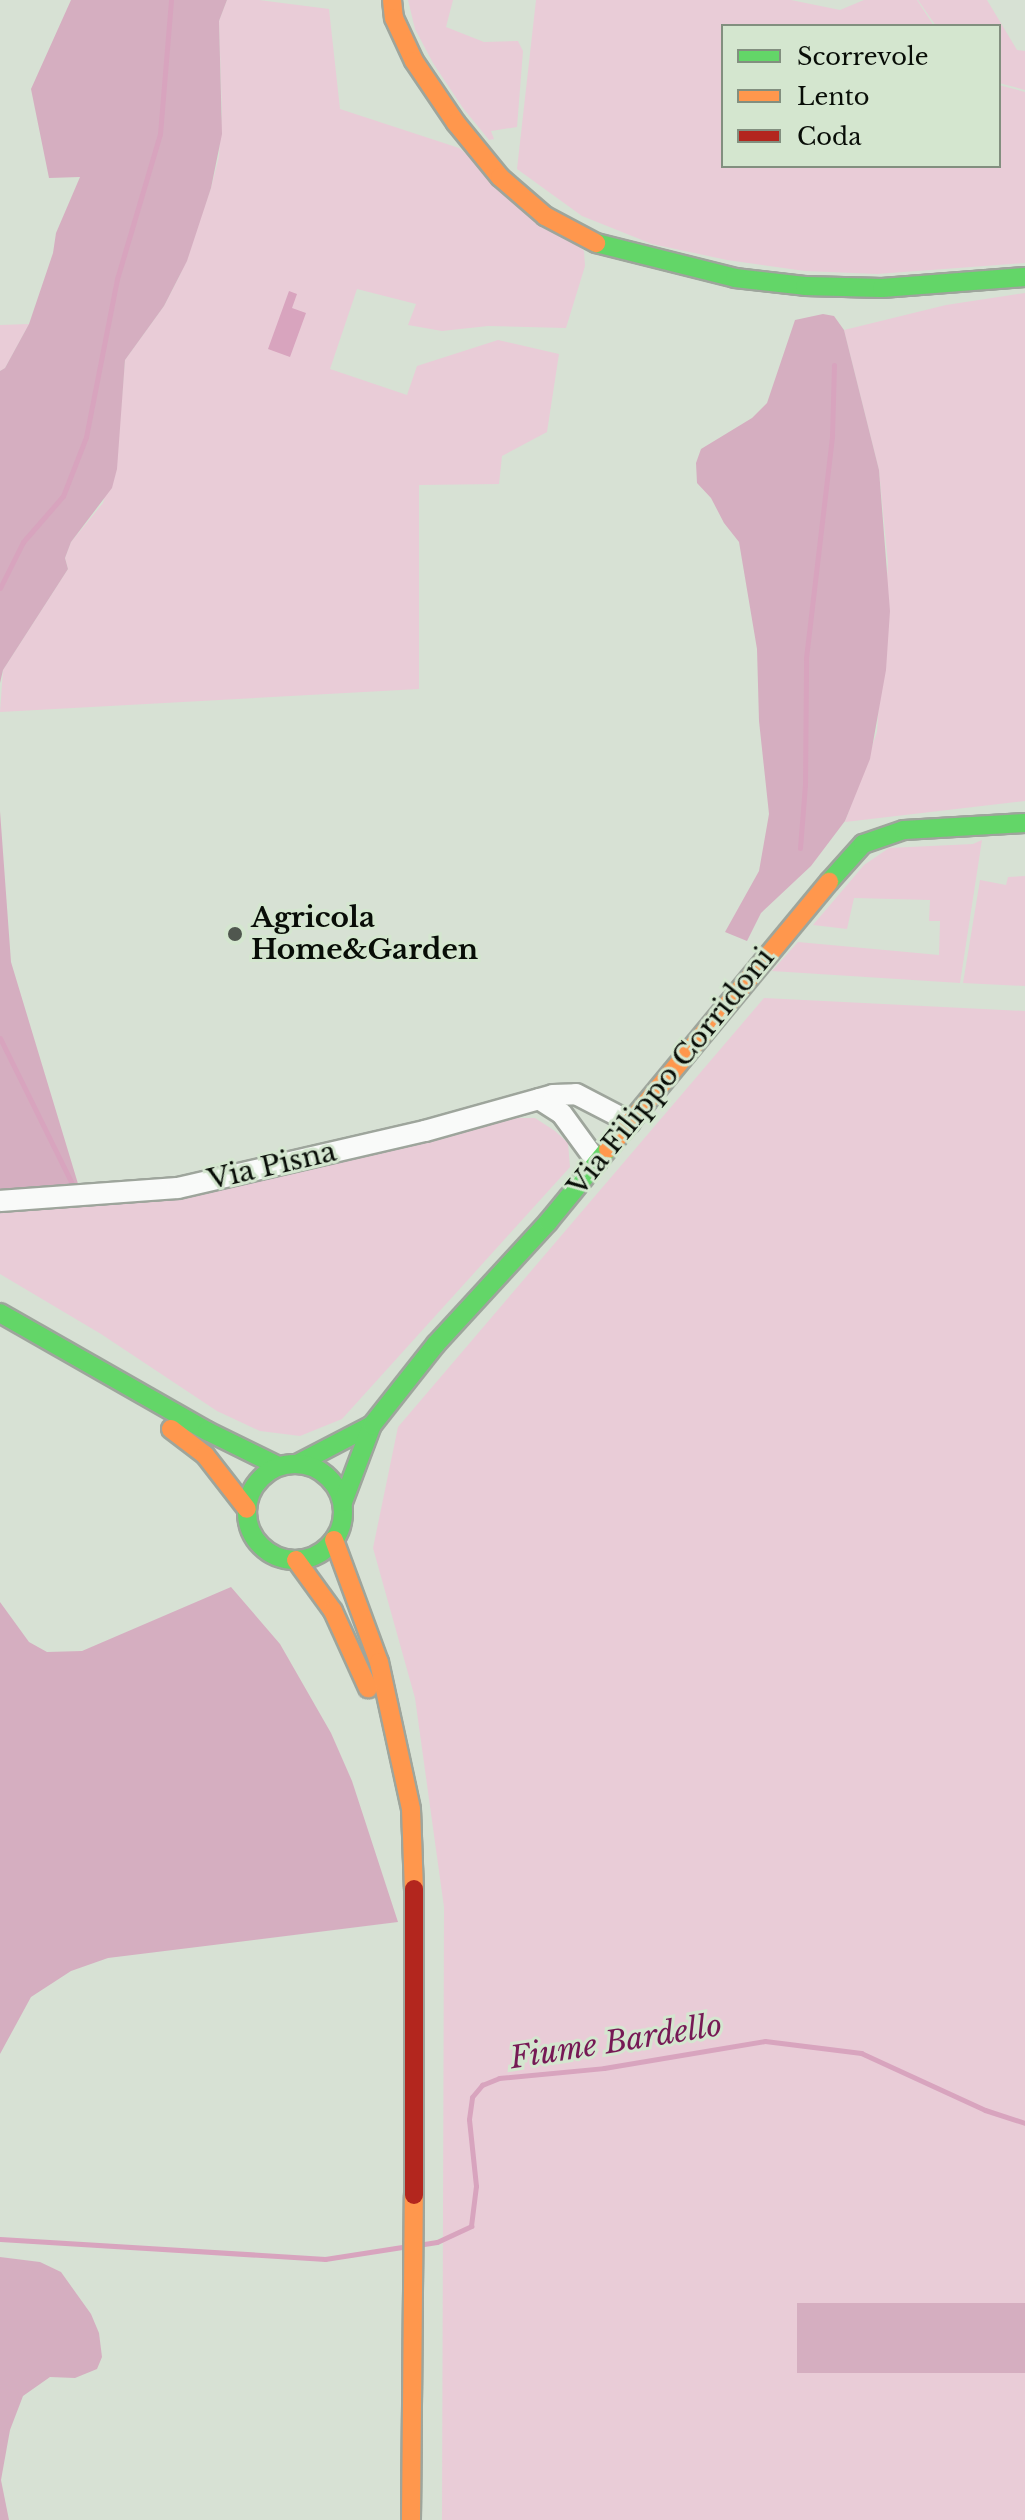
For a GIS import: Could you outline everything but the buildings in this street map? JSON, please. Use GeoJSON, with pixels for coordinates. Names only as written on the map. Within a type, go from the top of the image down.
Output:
{"type":"FeatureCollection","features":[{"type":"Feature","properties":{"kind":"main road"},"geometry":{"type":"LineString","coordinates":[[392,0],[394,18],[414,61],[456,123],[500,177],[545,216],[601,246],[735,278],[805,286],[882,288],[1018,277]]}},
{"type":"Feature","properties":{"kind":"main road","name":"Via Filippo Corridoni"},"geometry":{"type":"LineString","coordinates":[[343,1502],[372,1425],[436,1344],[597,1162],[750,974],[863,844],[904,830],[1025,823]]}},
{"type":"Feature","properties":{"kind":"main road"},"geometry":{"type":"LineString","coordinates":[[0,1313],[207,1431],[278,1466]]}},
{"type":"Feature","properties":{"kind":"main road"},"geometry":{"type":"LineString","coordinates":[[76,1356],[205,1455],[247,1509]]}},
{"type":"Feature","properties":{"kind":"main road","name":"Via Filippo Corridoni"},"geometry":{"type":"LineString","coordinates":[[299,1463],[372,1425]]}},
{"type":"Feature","properties":{"kind":"main road"},"geometry":{"type":"LineString","coordinates":[[299,1463],[327,1475],[343,1502],[343,1522],[334,1540],[318,1554],[296,1560],[283,1558],[260,1545],[248,1522],[247,1509],[256,1483],[278,1466],[299,1463]]}},
{"type":"Feature","properties":{"kind":"main road"},"geometry":{"type":"LineString","coordinates":[[334,1540],[379,1662],[411,1809],[415,1871],[411,2520]]}},
{"type":"Feature","properties":{"kind":"main road"},"geometry":{"type":"LineString","coordinates":[[296,1560],[333,1611],[401,1760]]}},
{"type":"Feature","properties":{"kind":"street","name":"Via Pisna"},"geometry":{"type":"LineString","coordinates":[[0,1201],[178,1188],[425,1131],[539,1099],[576,1094],[630,1122]]}},
{"type":"Feature","properties":{"kind":"street"},"geometry":{"type":"LineString","coordinates":[[539,1099],[562,1114],[597,1162]]}},
{"type":"Feature","properties":{"kind":"shaded area"},"geometry":{"type":"Polygon","coordinates":[[[71,0],[227,0],[219,21],[222,134],[211,188],[187,261],[164,306],[125,360],[117,469],[112,488],[71,542],[65,558],[68,569],[3,670],[0,683],[0,371],[5,368],[29,324],[53,253],[56,233],[80,177],[49,178],[31,89],[71,0]]]}},
{"type":"Feature","properties":{"kind":"shaded area"},"geometry":{"type":"Polygon","coordinates":[[[227,0],[259,0],[329,9],[340,109],[459,148],[584,251],[585,266],[566,328],[488,326],[442,331],[408,325],[416,304],[357,289],[330,369],[407,395],[417,366],[498,340],[559,354],[547,432],[502,456],[499,484],[419,485],[419,689],[0,712],[3,670],[68,569],[65,558],[71,542],[103,503],[118,444],[125,360],[164,306],[180,275],[211,188],[219,156],[222,112],[219,21],[227,0]]]}},
{"type":"Feature","properties":{"kind":"shaded area"},"geometry":{"type":"Polygon","coordinates":[[[408,0],[453,0],[446,27],[484,42],[518,41],[523,51],[517,127],[491,131],[494,139],[489,140],[433,63],[415,29],[408,0]]]}},
{"type":"Feature","properties":{"kind":"shaded area"},"geometry":{"type":"Polygon","coordinates":[[[536,0],[791,0],[840,10],[864,0],[917,0],[933,24],[721,24],[721,168],[1001,168],[1001,86],[1025,92],[1025,263],[877,274],[805,271],[727,260],[652,244],[582,216],[517,169],[536,0]]]}},
{"type":"Feature","properties":{"kind":"shaded area"},"geometry":{"type":"Polygon","coordinates":[[[918,0],[987,0],[1017,50],[1025,51],[1025,90],[1001,84],[1001,24],[935,24],[918,0]]]}},
{"type":"Feature","properties":{"kind":"shaded area"},"geometry":{"type":"Polygon","coordinates":[[[289,291],[297,294],[292,308],[306,313],[290,357],[268,349],[289,291]]]}},
{"type":"Feature","properties":{"kind":"shaded area"},"geometry":{"type":"Polygon","coordinates":[[[1025,293],[1025,801],[845,822],[877,732],[888,563],[879,470],[844,330],[946,305],[1025,293]]]}},
{"type":"Feature","properties":{"kind":"shaded area"},"geometry":{"type":"Polygon","coordinates":[[[823,314],[834,316],[844,330],[879,470],[890,611],[886,670],[870,759],[845,821],[811,866],[761,913],[747,941],[725,932],[759,871],[769,814],[759,721],[757,649],[739,542],[724,523],[711,498],[697,483],[696,463],[701,449],[752,418],[767,403],[795,320],[823,314]]]}},
{"type":"Feature","properties":{"kind":"shaded area"},"geometry":{"type":"Polygon","coordinates":[[[29,324],[5,368],[0,371],[0,325],[29,324]]]}},
{"type":"Feature","properties":{"kind":"shaded area"},"geometry":{"type":"Polygon","coordinates":[[[0,811],[11,962],[79,1187],[0,1189],[0,811]]]}},
{"type":"Feature","properties":{"kind":"shaded area"},"geometry":{"type":"Polygon","coordinates":[[[982,840],[960,983],[772,971],[798,942],[939,955],[940,921],[929,921],[930,900],[854,898],[847,929],[813,925],[864,865],[889,848],[973,844],[982,840]]]}},
{"type":"Feature","properties":{"kind":"shaded area"},"geometry":{"type":"Polygon","coordinates":[[[1025,876],[1025,986],[963,983],[980,880],[1006,885],[1008,877],[1025,876]]]}},
{"type":"Feature","properties":{"kind":"shaded area"},"geometry":{"type":"Polygon","coordinates":[[[764,998],[1025,1011],[1025,2520],[442,2520],[444,1907],[415,1698],[373,1548],[398,1427],[764,998]]]}},
{"type":"Feature","properties":{"kind":"shaded area"},"geometry":{"type":"Polygon","coordinates":[[[504,1118],[535,1118],[555,1131],[568,1143],[570,1167],[342,1419],[300,1436],[260,1431],[217,1411],[101,1334],[0,1274],[0,1206],[201,1195],[504,1118]]]}},
{"type":"Feature","properties":{"kind":"shaded area"},"geometry":{"type":"Polygon","coordinates":[[[231,1587],[280,1644],[331,1733],[352,1781],[398,1922],[108,1958],[71,1971],[31,1997],[0,2054],[0,1602],[29,1642],[47,1652],[82,1651],[231,1587]]]}},
{"type":"Feature","properties":{"kind":"shaded area"},"geometry":{"type":"Polygon","coordinates":[[[0,2257],[40,2262],[61,2272],[91,2314],[99,2333],[102,2357],[97,2369],[75,2378],[50,2377],[23,2396],[10,2430],[1,2480],[9,2520],[0,2520],[0,2257]]]}},
{"type":"Feature","properties":{"kind":"shaded area"},"geometry":{"type":"Polygon","coordinates":[[[797,2303],[1025,2303],[1025,2373],[797,2373],[797,2303]]]}},
{"type":"Feature","properties":{"kind":"waterway"},"geometry":{"type":"LineString","coordinates":[[0,588],[23,542],[63,496],[86,437],[117,279],[160,134],[171,0]]}},
{"type":"Feature","properties":{"kind":"waterway"},"geometry":{"type":"LineString","coordinates":[[800,848],[805,785],[806,658],[832,436],[834,365]]}},
{"type":"Feature","properties":{"kind":"waterway"},"geometry":{"type":"LineString","coordinates":[[0,1038],[74,1188]]}},
{"type":"Feature","properties":{"kind":"waterway","name":"Fiume Bardello"},"geometry":{"type":"LineString","coordinates":[[424,2244],[437,2242],[471,2226],[476,2186],[469,2119],[472,2097],[482,2085],[499,2078],[604,2068],[765,2041],[861,2053],[985,2110],[1025,2123]]}},
{"type":"Feature","properties":{"kind":"waterway","name":"Fiume Bardello"},"geometry":{"type":"LineString","coordinates":[[0,2239],[325,2259],[402,2247]]}},
{"type":"Feature","properties":{"kind":"traffic: fast"},"geometry":{"type":"LineString","coordinates":[[596,243],[735,278],[805,286],[882,288],[1025,277]]}},
{"type":"Feature","properties":{"kind":"traffic: fast"},"geometry":{"type":"LineString","coordinates":[[829,882],[863,844],[904,830],[1025,823]]}},
{"type":"Feature","properties":{"kind":"traffic: fast"},"geometry":{"type":"LineString","coordinates":[[343,1502],[372,1425],[436,1344],[548,1222],[608,1149]]}},
{"type":"Feature","properties":{"kind":"traffic: fast"},"geometry":{"type":"LineString","coordinates":[[0,1313],[207,1431],[278,1466]]}},
{"type":"Feature","properties":{"kind":"traffic: fast"},"geometry":{"type":"LineString","coordinates":[[299,1463],[372,1425]]}},
{"type":"Feature","properties":{"kind":"traffic: fast"},"geometry":{"type":"LineString","coordinates":[[295,1464],[313,1468],[329,1478],[339,1494],[343,1512],[339,1530],[329,1546],[313,1556],[295,1560],[277,1556],[261,1546],[251,1530],[247,1512],[251,1494],[261,1478],[277,1468],[295,1464]]}},
{"type":"Feature","properties":{"kind":"traffic: slow"},"geometry":{"type":"LineString","coordinates":[[392,0],[394,18],[414,61],[456,123],[500,177],[545,216],[596,243]]}},
{"type":"Feature","properties":{"kind":"traffic: slow"},"geometry":{"type":"LineString","coordinates":[[608,1149],[829,882]]}},
{"type":"Feature","properties":{"kind":"traffic: slow"},"geometry":{"type":"LineString","coordinates":[[171,1429],[205,1455],[247,1509]]}},
{"type":"Feature","properties":{"kind":"traffic: slow"},"geometry":{"type":"LineString","coordinates":[[334,1540],[379,1662],[411,1809],[414,1889]]}},
{"type":"Feature","properties":{"kind":"traffic: slow"},"geometry":{"type":"LineString","coordinates":[[296,1560],[333,1611],[368,1688]]}},
{"type":"Feature","properties":{"kind":"traffic: slow"},"geometry":{"type":"LineString","coordinates":[[411,2520],[414,2195]]}},
{"type":"Feature","properties":{"kind":"traffic: jam"},"geometry":{"type":"LineString","coordinates":[[414,1889],[414,2195]]}},
{"type":"Feature","properties":{"kind":"place","name":"Agricola Home&Garden"},"geometry":{"type":"Point","coordinates":[235,934]}}]}
